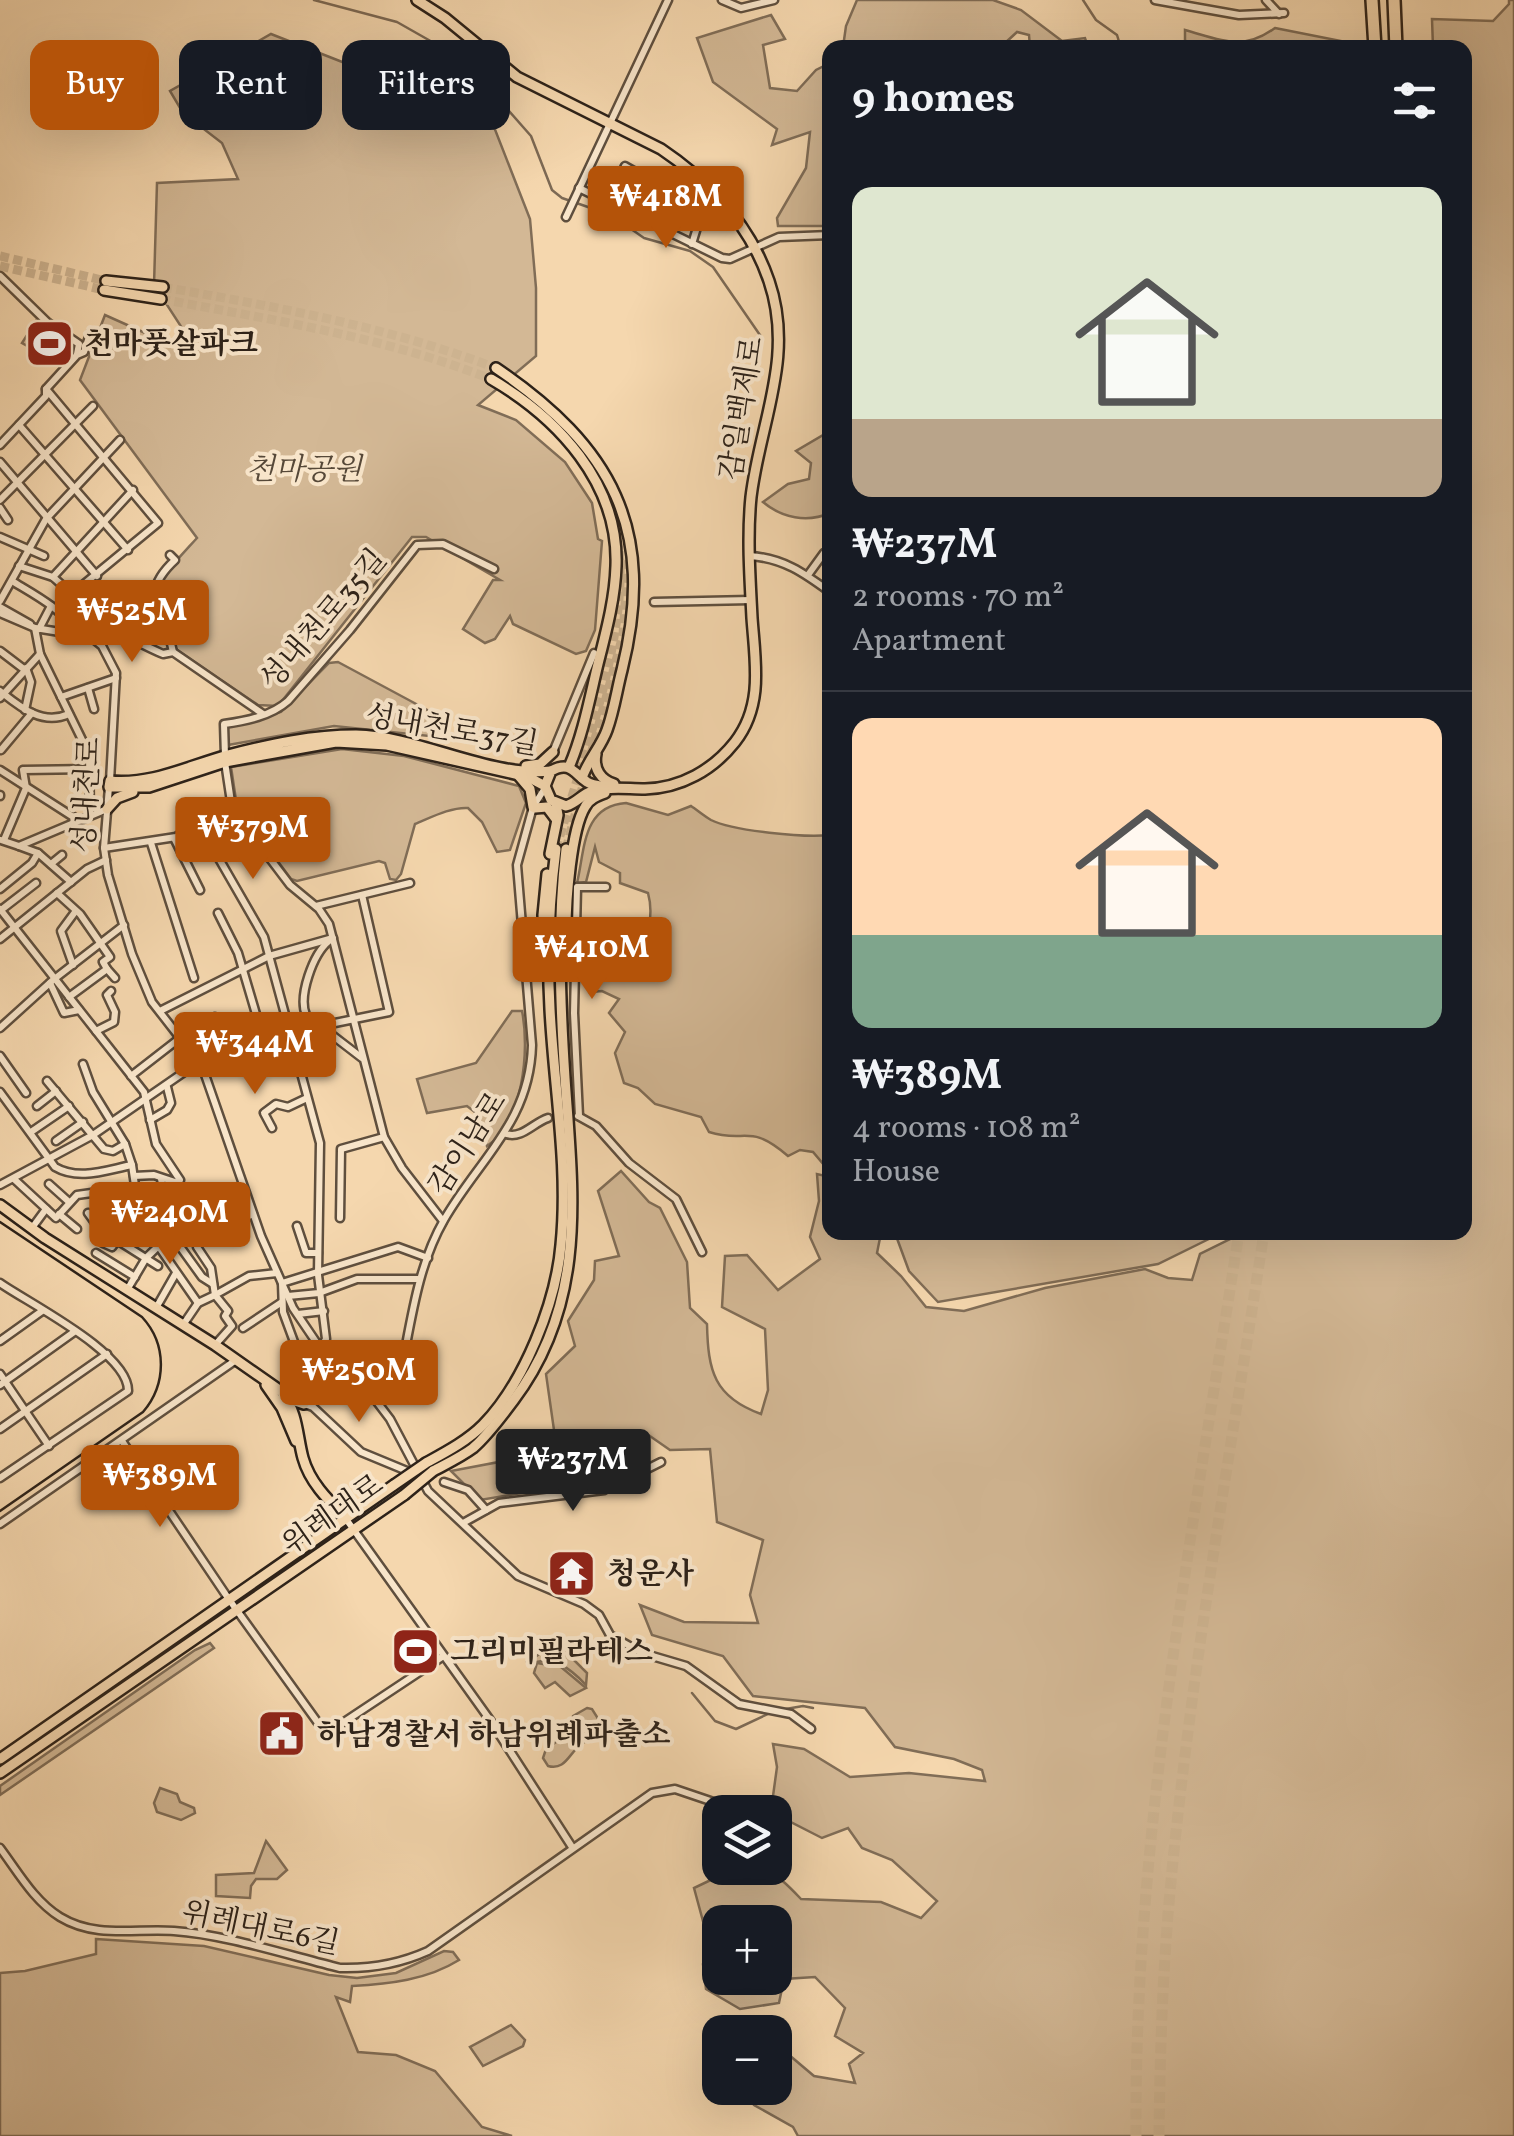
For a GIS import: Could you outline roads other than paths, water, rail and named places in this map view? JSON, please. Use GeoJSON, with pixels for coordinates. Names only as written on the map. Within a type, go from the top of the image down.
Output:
{"type":"FeatureCollection","features":[{"type":"Feature","properties":{"kind":"highway"},"geometry":{"type":"LineString","coordinates":[[1372,0],[1374,40]]}},
{"type":"Feature","properties":{"kind":"highway"},"geometry":{"type":"LineString","coordinates":[[1394,3],[1396,40]]}},
{"type":"Feature","properties":{"kind":"main road","name":"감일백제로"},"geometry":{"type":"LineString","coordinates":[[417,0],[446,18],[518,77],[678,160],[734,212],[770,282],[780,340],[777,378],[752,496],[751,600],[757,681],[752,710],[739,738],[710,767],[691,778],[647,789],[611,788]]}},
{"type":"Feature","properties":{"kind":"main road"},"geometry":{"type":"LineString","coordinates":[[105,286],[162,293]]}},
{"type":"Feature","properties":{"kind":"main road"},"geometry":{"type":"LineString","coordinates":[[496,368],[549,408],[580,438],[612,485],[627,524],[634,564],[630,637],[607,731],[583,778],[578,831]]}},
{"type":"Feature","properties":{"kind":"main road"},"geometry":{"type":"LineString","coordinates":[[491,379],[526,401],[569,440],[601,490],[616,564],[608,624],[567,766]]}},
{"type":"Feature","properties":{"kind":"main road"},"geometry":{"type":"LineString","coordinates":[[582,723],[584,732],[592,737],[607,731]]}},
{"type":"Feature","properties":{"kind":"main road","name":"성내천로37길"},"geometry":{"type":"LineString","coordinates":[[110,784],[149,780],[299,739],[338,736],[379,737],[536,780],[545,787]]}},
{"type":"Feature","properties":{"kind":"main road"},"geometry":{"type":"LineString","coordinates":[[598,748],[595,764],[601,776],[610,783],[647,789]]}},
{"type":"Feature","properties":{"kind":"main road"},"geometry":{"type":"LineString","coordinates":[[507,767],[540,764],[555,749]]}},
{"type":"Feature","properties":{"kind":"main road"},"geometry":{"type":"LineString","coordinates":[[555,749],[545,787],[554,803],[555,829]]}},
{"type":"Feature","properties":{"kind":"main road","name":"성내천로37길"},"geometry":{"type":"LineString","coordinates":[[437,754],[552,771]]}},
{"type":"Feature","properties":{"kind":"main road","name":"성내천로37길"},"geometry":{"type":"LineString","coordinates":[[110,784],[142,788],[225,759]]}},
{"type":"Feature","properties":{"kind":"main road"},"geometry":{"type":"LineString","coordinates":[[552,771],[567,766]]}},
{"type":"Feature","properties":{"kind":"main road"},"geometry":{"type":"LineString","coordinates":[[567,766],[583,778],[611,788]]}},
{"type":"Feature","properties":{"kind":"main road"},"geometry":{"type":"LineString","coordinates":[[516,775],[528,784],[533,810]]}},
{"type":"Feature","properties":{"kind":"main road"},"geometry":{"type":"LineString","coordinates":[[106,809],[117,798],[142,788]]}},
{"type":"Feature","properties":{"kind":"main road"},"geometry":{"type":"LineString","coordinates":[[533,810],[542,802],[566,806],[587,792],[611,788]]}},
{"type":"Feature","properties":{"kind":"main road"},"geometry":{"type":"LineString","coordinates":[[555,1006],[543,942],[545,884],[562,848],[578,831],[585,805],[596,796],[647,789]]}},
{"type":"Feature","properties":{"kind":"main road"},"geometry":{"type":"LineString","coordinates":[[533,810],[542,806],[552,810],[573,887],[566,975],[555,1006]]}},
{"type":"Feature","properties":{"kind":"main road","name":"위례대로"},"geometry":{"type":"LineString","coordinates":[[0,1774],[404,1495],[430,1467],[470,1436],[501,1402],[530,1354],[552,1293],[561,1248],[563,1205],[555,1006],[562,848]]}},
{"type":"Feature","properties":{"kind":"main road"},"geometry":{"type":"LineString","coordinates":[[0,1205],[272,1386],[287,1400],[303,1457]]}},
{"type":"Feature","properties":{"kind":"main road"},"geometry":{"type":"LineString","coordinates":[[262,1378],[282,1408],[323,1495],[346,1518]]}},
{"type":"Feature","properties":{"kind":"main road"},"geometry":{"type":"LineString","coordinates":[[272,1386],[304,1404]]}},
{"type":"Feature","properties":{"kind":"main road","name":"위례대로"},"geometry":{"type":"LineString","coordinates":[[0,1759],[394,1485],[430,1467]]}},
{"type":"Feature","properties":{"kind":"street"},"geometry":{"type":"LineString","coordinates":[[566,217],[668,0]]}},
{"type":"Feature","properties":{"kind":"street"},"geometry":{"type":"LineString","coordinates":[[722,0],[742,8],[774,0]]}},
{"type":"Feature","properties":{"kind":"street"},"geometry":{"type":"LineString","coordinates":[[1155,0],[1239,14],[1281,14],[1266,0]]}},
{"type":"Feature","properties":{"kind":"street"},"geometry":{"type":"LineString","coordinates":[[609,203],[625,166],[652,180],[699,220],[692,244]]}},
{"type":"Feature","properties":{"kind":"street"},"geometry":{"type":"LineString","coordinates":[[577,191],[722,258],[730,259],[779,237],[822,234]]}},
{"type":"Feature","properties":{"kind":"street"},"geometry":{"type":"LineString","coordinates":[[0,276],[46,322],[80,344],[77,355]]}},
{"type":"Feature","properties":{"kind":"street"},"geometry":{"type":"LineString","coordinates":[[0,445],[46,396],[46,389],[84,352],[90,334]]}},
{"type":"Feature","properties":{"kind":"street"},"geometry":{"type":"LineString","coordinates":[[20,566],[53,576],[72,594],[158,523],[46,389]]}},
{"type":"Feature","properties":{"kind":"street"},"geometry":{"type":"LineString","coordinates":[[0,500],[94,406]]}},
{"type":"Feature","properties":{"kind":"street"},"geometry":{"type":"LineString","coordinates":[[19,425],[128,550]]}},
{"type":"Feature","properties":{"kind":"street"},"geometry":{"type":"LineString","coordinates":[[61,697],[116,678],[102,646],[91,637],[37,628],[0,607],[26,550],[46,518],[120,440]]}},
{"type":"Feature","properties":{"kind":"street"},"geometry":{"type":"LineString","coordinates":[[0,462],[97,576]]}},
{"type":"Feature","properties":{"kind":"street"},"geometry":{"type":"LineString","coordinates":[[53,576],[134,490]]}},
{"type":"Feature","properties":{"kind":"street"},"geometry":{"type":"LineString","coordinates":[[0,508],[8,520]]}},
{"type":"Feature","properties":{"kind":"street"},"geometry":{"type":"LineString","coordinates":[[0,537],[44,556]]}},
{"type":"Feature","properties":{"kind":"street","name":"성내천로35길"},"geometry":{"type":"LineString","coordinates":[[79,635],[104,632],[144,642],[163,654],[173,652],[264,714],[288,702],[418,545],[443,544],[494,569]]}},
{"type":"Feature","properties":{"kind":"street"},"geometry":{"type":"LineString","coordinates":[[170,555],[174,560],[158,576],[153,598],[173,652]]}},
{"type":"Feature","properties":{"kind":"street"},"geometry":{"type":"LineString","coordinates":[[750,556],[770,557],[822,586]]}},
{"type":"Feature","properties":{"kind":"street"},"geometry":{"type":"LineString","coordinates":[[808,575],[822,557]]}},
{"type":"Feature","properties":{"kind":"street"},"geometry":{"type":"LineString","coordinates":[[12,580],[51,606],[79,635]]}},
{"type":"Feature","properties":{"kind":"street"},"geometry":{"type":"LineString","coordinates":[[654,602],[751,600]]}},
{"type":"Feature","properties":{"kind":"street"},"geometry":{"type":"LineString","coordinates":[[51,606],[37,628],[40,654],[89,754],[90,816]]}},
{"type":"Feature","properties":{"kind":"street"},"geometry":{"type":"LineString","coordinates":[[0,650],[26,669],[31,682],[28,711],[1,750]]}},
{"type":"Feature","properties":{"kind":"street"},"geometry":{"type":"LineString","coordinates":[[567,766],[555,749],[594,653]]}},
{"type":"Feature","properties":{"kind":"street"},"geometry":{"type":"LineString","coordinates":[[40,654],[1,694],[51,720],[69,714]]}},
{"type":"Feature","properties":{"kind":"street","name":"성내천로"},"geometry":{"type":"LineString","coordinates":[[116,678],[106,860],[139,970],[159,1011],[202,1066],[285,1299],[319,1350],[374,1398],[428,1490],[518,1576],[584,1604],[598,1615],[610,1635],[642,1653],[686,1666],[739,1704],[791,1714],[811,1728]]}},
{"type":"Feature","properties":{"kind":"street"},"geometry":{"type":"LineString","coordinates":[[88,688],[94,709]]}},
{"type":"Feature","properties":{"kind":"street"},"geometry":{"type":"LineString","coordinates":[[264,714],[224,724],[231,802],[237,816],[290,884],[329,924],[384,1137],[443,1222]]}},
{"type":"Feature","properties":{"kind":"street"},"geometry":{"type":"LineString","coordinates":[[71,882],[38,853],[2,840],[26,788],[23,770],[91,769]]}},
{"type":"Feature","properties":{"kind":"street"},"geometry":{"type":"LineString","coordinates":[[0,770],[78,820]]}},
{"type":"Feature","properties":{"kind":"street","name":"감이남로"},"geometry":{"type":"LineString","coordinates":[[339,1371],[400,1376],[420,1280],[443,1222],[506,1134],[523,1099],[532,1062],[532,1026],[517,881],[520,849],[545,787]]}},
{"type":"Feature","properties":{"kind":"street"},"geometry":{"type":"LineString","coordinates":[[104,848],[174,838],[231,802]]}},
{"type":"Feature","properties":{"kind":"street"},"geometry":{"type":"LineString","coordinates":[[19,846],[106,809]]}},
{"type":"Feature","properties":{"kind":"street"},"geometry":{"type":"LineString","coordinates":[[198,824],[264,937],[321,1150],[318,1272],[326,1339],[319,1350]]}},
{"type":"Feature","properties":{"kind":"street"},"geometry":{"type":"LineString","coordinates":[[174,838],[200,890]]}},
{"type":"Feature","properties":{"kind":"street"},"geometry":{"type":"LineString","coordinates":[[151,843],[194,978]]}},
{"type":"Feature","properties":{"kind":"street"},"geometry":{"type":"LineString","coordinates":[[0,888],[32,864],[38,853]]}},
{"type":"Feature","properties":{"kind":"street"},"geometry":{"type":"LineString","coordinates":[[51,864],[62,855]]}},
{"type":"Feature","properties":{"kind":"street"},"geometry":{"type":"LineString","coordinates":[[0,939],[71,882],[106,860]]}},
{"type":"Feature","properties":{"kind":"street"},"geometry":{"type":"LineString","coordinates":[[36,883],[0,910],[130,1076],[146,1101],[161,1155],[180,1180],[178,1183],[154,1175],[134,1176]]}},
{"type":"Feature","properties":{"kind":"street"},"geometry":{"type":"LineString","coordinates":[[314,906],[410,883]]}},
{"type":"Feature","properties":{"kind":"street"},"geometry":{"type":"LineString","coordinates":[[606,887],[573,887],[578,1116],[596,1126],[629,1163],[676,1199],[702,1252]]}},
{"type":"Feature","properties":{"kind":"street"},"geometry":{"type":"LineString","coordinates":[[57,893],[102,942],[110,958],[103,962],[115,978]]}},
{"type":"Feature","properties":{"kind":"street"},"geometry":{"type":"LineString","coordinates":[[0,1185],[93,1135],[190,1068],[266,1048],[320,1026],[389,1012],[362,894]]}},
{"type":"Feature","properties":{"kind":"street"},"geometry":{"type":"LineString","coordinates":[[73,964],[62,930],[75,912]]}},
{"type":"Feature","properties":{"kind":"street"},"geometry":{"type":"LineString","coordinates":[[218,913],[242,968],[266,1048]]}},
{"type":"Feature","properties":{"kind":"street"},"geometry":{"type":"LineString","coordinates":[[0,1028],[124,925]]}},
{"type":"Feature","properties":{"kind":"street"},"geometry":{"type":"LineString","coordinates":[[159,1011],[269,956],[333,938]]}},
{"type":"Feature","properties":{"kind":"street"},"geometry":{"type":"LineString","coordinates":[[333,938],[323,945],[315,960],[302,1006],[306,1015],[363,1058]]}},
{"type":"Feature","properties":{"kind":"street"},"geometry":{"type":"LineString","coordinates":[[69,997],[107,969]]}},
{"type":"Feature","properties":{"kind":"street"},"geometry":{"type":"LineString","coordinates":[[52,981],[64,1013],[79,1010]]}},
{"type":"Feature","properties":{"kind":"street"},"geometry":{"type":"LineString","coordinates":[[96,1031],[114,1022],[106,995],[111,991]]}},
{"type":"Feature","properties":{"kind":"street"},"geometry":{"type":"LineString","coordinates":[[215,1017],[229,1059]]}},
{"type":"Feature","properties":{"kind":"street"},"geometry":{"type":"LineString","coordinates":[[130,1076],[180,1038]]}},
{"type":"Feature","properties":{"kind":"street"},"geometry":{"type":"LineString","coordinates":[[0,1056],[26,1092]]}},
{"type":"Feature","properties":{"kind":"street"},"geometry":{"type":"LineString","coordinates":[[83,1064],[93,1092],[126,1144],[146,1227],[198,1303]]}},
{"type":"Feature","properties":{"kind":"street"},"geometry":{"type":"LineString","coordinates":[[48,1081],[107,1152],[126,1144]]}},
{"type":"Feature","properties":{"kind":"street"},"geometry":{"type":"LineString","coordinates":[[150,1120],[171,1103],[167,1087]]}},
{"type":"Feature","properties":{"kind":"street"},"geometry":{"type":"LineString","coordinates":[[36,1106],[56,1091]]}},
{"type":"Feature","properties":{"kind":"street"},"geometry":{"type":"LineString","coordinates":[[0,1092],[56,1167],[72,1174],[132,1165]]}},
{"type":"Feature","properties":{"kind":"street"},"geometry":{"type":"LineString","coordinates":[[272,1128],[264,1113],[276,1104],[288,1108],[308,1098]]}},
{"type":"Feature","properties":{"kind":"street"},"geometry":{"type":"LineString","coordinates":[[31,1132],[68,1106]]}},
{"type":"Feature","properties":{"kind":"street"},"geometry":{"type":"LineString","coordinates":[[506,1134],[524,1132],[534,1122],[548,1118]]}},
{"type":"Feature","properties":{"kind":"street"},"geometry":{"type":"LineString","coordinates":[[56,1142],[82,1122]]}},
{"type":"Feature","properties":{"kind":"street"},"geometry":{"type":"LineString","coordinates":[[340,1218],[341,1149],[384,1137]]}},
{"type":"Feature","properties":{"kind":"street"},"geometry":{"type":"LineString","coordinates":[[161,1179],[168,1208]]}},
{"type":"Feature","properties":{"kind":"street"},"geometry":{"type":"LineString","coordinates":[[14,1180],[56,1218],[77,1195],[135,1187]]}},
{"type":"Feature","properties":{"kind":"street"},"geometry":{"type":"LineString","coordinates":[[49,1184],[68,1202]]}},
{"type":"Feature","properties":{"kind":"street"},"geometry":{"type":"LineString","coordinates":[[94,1221],[101,1215],[138,1206]]}},
{"type":"Feature","properties":{"kind":"street"},"geometry":{"type":"LineString","coordinates":[[32,1228],[46,1209]]}},
{"type":"Feature","properties":{"kind":"street"},"geometry":{"type":"LineString","coordinates":[[88,1213],[107,1245],[112,1247],[117,1240],[158,1266]]}},
{"type":"Feature","properties":{"kind":"street"},"geometry":{"type":"LineString","coordinates":[[59,1214],[77,1229]]}},
{"type":"Feature","properties":{"kind":"street"},"geometry":{"type":"LineString","coordinates":[[215,1345],[232,1326],[225,1316],[228,1310],[214,1294],[211,1268],[198,1247],[200,1239],[253,1214]]}},
{"type":"Feature","properties":{"kind":"street"},"geometry":{"type":"LineString","coordinates":[[146,1227],[164,1222],[202,1278],[213,1284]]}},
{"type":"Feature","properties":{"kind":"street"},"geometry":{"type":"LineString","coordinates":[[297,1226],[306,1253],[318,1253]]}},
{"type":"Feature","properties":{"kind":"street"},"geometry":{"type":"LineString","coordinates":[[128,1290],[146,1258],[171,1234]]}},
{"type":"Feature","properties":{"kind":"street"},"geometry":{"type":"LineString","coordinates":[[107,1245],[99,1255],[135,1277]]}},
{"type":"Feature","properties":{"kind":"street"},"geometry":{"type":"LineString","coordinates":[[282,1283],[398,1247],[428,1258]]}},
{"type":"Feature","properties":{"kind":"street"},"geometry":{"type":"LineString","coordinates":[[156,1308],[176,1273]]}},
{"type":"Feature","properties":{"kind":"street"},"geometry":{"type":"LineString","coordinates":[[184,1325],[198,1303],[214,1294],[249,1276],[278,1273]]}},
{"type":"Feature","properties":{"kind":"street"},"geometry":{"type":"LineString","coordinates":[[243,1328],[285,1299],[358,1279],[420,1280]]}},
{"type":"Feature","properties":{"kind":"street"},"geometry":{"type":"LineString","coordinates":[[0,1284],[107,1354],[128,1382],[128,1391],[0,1478]]}},
{"type":"Feature","properties":{"kind":"street"},"geometry":{"type":"LineString","coordinates":[[0,1298],[11,1291]]}},
{"type":"Feature","properties":{"kind":"street"},"geometry":{"type":"LineString","coordinates":[[285,1299],[282,1312],[314,1396]]}},
{"type":"Feature","properties":{"kind":"street"},"geometry":{"type":"LineString","coordinates":[[0,1342],[42,1311]]}},
{"type":"Feature","properties":{"kind":"street"},"geometry":{"type":"LineString","coordinates":[[298,1314],[324,1311]]}},
{"type":"Feature","properties":{"kind":"street"},"geometry":{"type":"LineString","coordinates":[[49,1446],[2,1380],[74,1332]]}},
{"type":"Feature","properties":{"kind":"street"},"geometry":{"type":"LineString","coordinates":[[0,1429],[107,1354]]}},
{"type":"Feature","properties":{"kind":"street"},"geometry":{"type":"LineString","coordinates":[[0,1524],[236,1360]]}},
{"type":"Feature","properties":{"kind":"street"},"geometry":{"type":"LineString","coordinates":[[304,1404],[339,1371]]}},
{"type":"Feature","properties":{"kind":"street"},"geometry":{"type":"LineString","coordinates":[[304,1404],[313,1407],[361,1452],[407,1471]]}},
{"type":"Feature","properties":{"kind":"street"},"geometry":{"type":"LineString","coordinates":[[122,1441],[326,1734],[442,1657]]}},
{"type":"Feature","properties":{"kind":"street"},"geometry":{"type":"LineString","coordinates":[[464,1524],[499,1503],[604,1490],[634,1468],[647,1469],[661,1462]]}},
{"type":"Feature","properties":{"kind":"street"},"geometry":{"type":"LineString","coordinates":[[444,1482],[468,1490],[486,1510]]}},
{"type":"Feature","properties":{"kind":"street"},"geometry":{"type":"LineString","coordinates":[[346,1518],[490,1720],[572,1847]]}},
{"type":"Feature","properties":{"kind":"street","name":"위례대로6길"},"geometry":{"type":"LineString","coordinates":[[0,1848],[42,1903],[58,1916],[83,1926],[108,1932],[175,1930],[340,1968],[362,1969],[405,1961],[428,1951],[652,1793],[675,1789],[702,1798]]}},
{"type":"Feature","properties":{"kind":"waterway"},"geometry":{"type":"LineString","coordinates":[[314,0],[397,22],[434,43],[502,103],[531,136],[552,190],[562,198],[611,215],[644,238],[690,251],[713,267],[762,338]]}},
{"type":"Feature","properties":{"kind":"waterway"},"geometry":{"type":"LineString","coordinates":[[1083,0],[1096,20],[1119,40]]}},
{"type":"Feature","properties":{"kind":"waterway"},"geometry":{"type":"LineString","coordinates":[[692,1693],[715,1721],[736,1729],[772,1712]]}},
{"type":"Feature","properties":{"kind":"waterway"},"geometry":{"type":"LineString","coordinates":[[780,1710],[813,1708]]}},
{"type":"Feature","properties":{"kind":"tunnel"},"geometry":{"type":"LineString","coordinates":[[0,256],[106,281]]}},
{"type":"Feature","properties":{"kind":"tunnel"},"geometry":{"type":"LineString","coordinates":[[0,266],[104,290]]}},
{"type":"Feature","properties":{"kind":"tunnel"},"geometry":{"type":"LineString","coordinates":[[163,287],[373,330],[496,368]]}},
{"type":"Feature","properties":{"kind":"tunnel"},"geometry":{"type":"LineString","coordinates":[[161,299],[369,341],[491,379]]}},
{"type":"Feature","properties":{"kind":"tunnel"},"geometry":{"type":"LineString","coordinates":[[556,849],[610,660],[620,584],[619,550]]}},
{"type":"Feature","properties":{"kind":"tunnel"},"geometry":{"type":"LineString","coordinates":[[591,754],[623,635],[628,559]]}},
{"type":"Feature","properties":{"kind":"tunnel"},"geometry":{"type":"LineString","coordinates":[[566,849],[586,774]]}},
{"type":"Feature","properties":{"kind":"tunnel"},"geometry":{"type":"LineString","coordinates":[[1136,2136],[1138,2022],[1156,1795],[1186,1570],[1238,1240]]}},
{"type":"Feature","properties":{"kind":"tunnel"},"geometry":{"type":"LineString","coordinates":[[1159,2136],[1164,1970],[1181,1791],[1263,1240]]}},
{"type":"Feature","properties":{"kind":"tram line"},"geometry":{"type":"LineString","coordinates":[[0,1222],[142,1317],[156,1339],[161,1364],[156,1389],[143,1412],[0,1511]]}},
{"type":"Feature","properties":{"kind":"place","name":"천마풋살파크"},"geometry":{"type":"Point","coordinates":[49,343]}},
{"type":"Feature","properties":{"kind":"place","name":"청운사"},"geometry":{"type":"Point","coordinates":[572,1573]}},
{"type":"Feature","properties":{"kind":"place","name":"그리미필라테스"},"geometry":{"type":"Point","coordinates":[415,1651]}},
{"type":"Feature","properties":{"kind":"place","name":"하남경찰서 하남위례파출소"},"geometry":{"type":"Point","coordinates":[282,1734]}},
{"type":"Feature","properties":{"kind":"park label","name":"천마공원"},"geometry":{"type":"Point","coordinates":[304,469]}}]}
